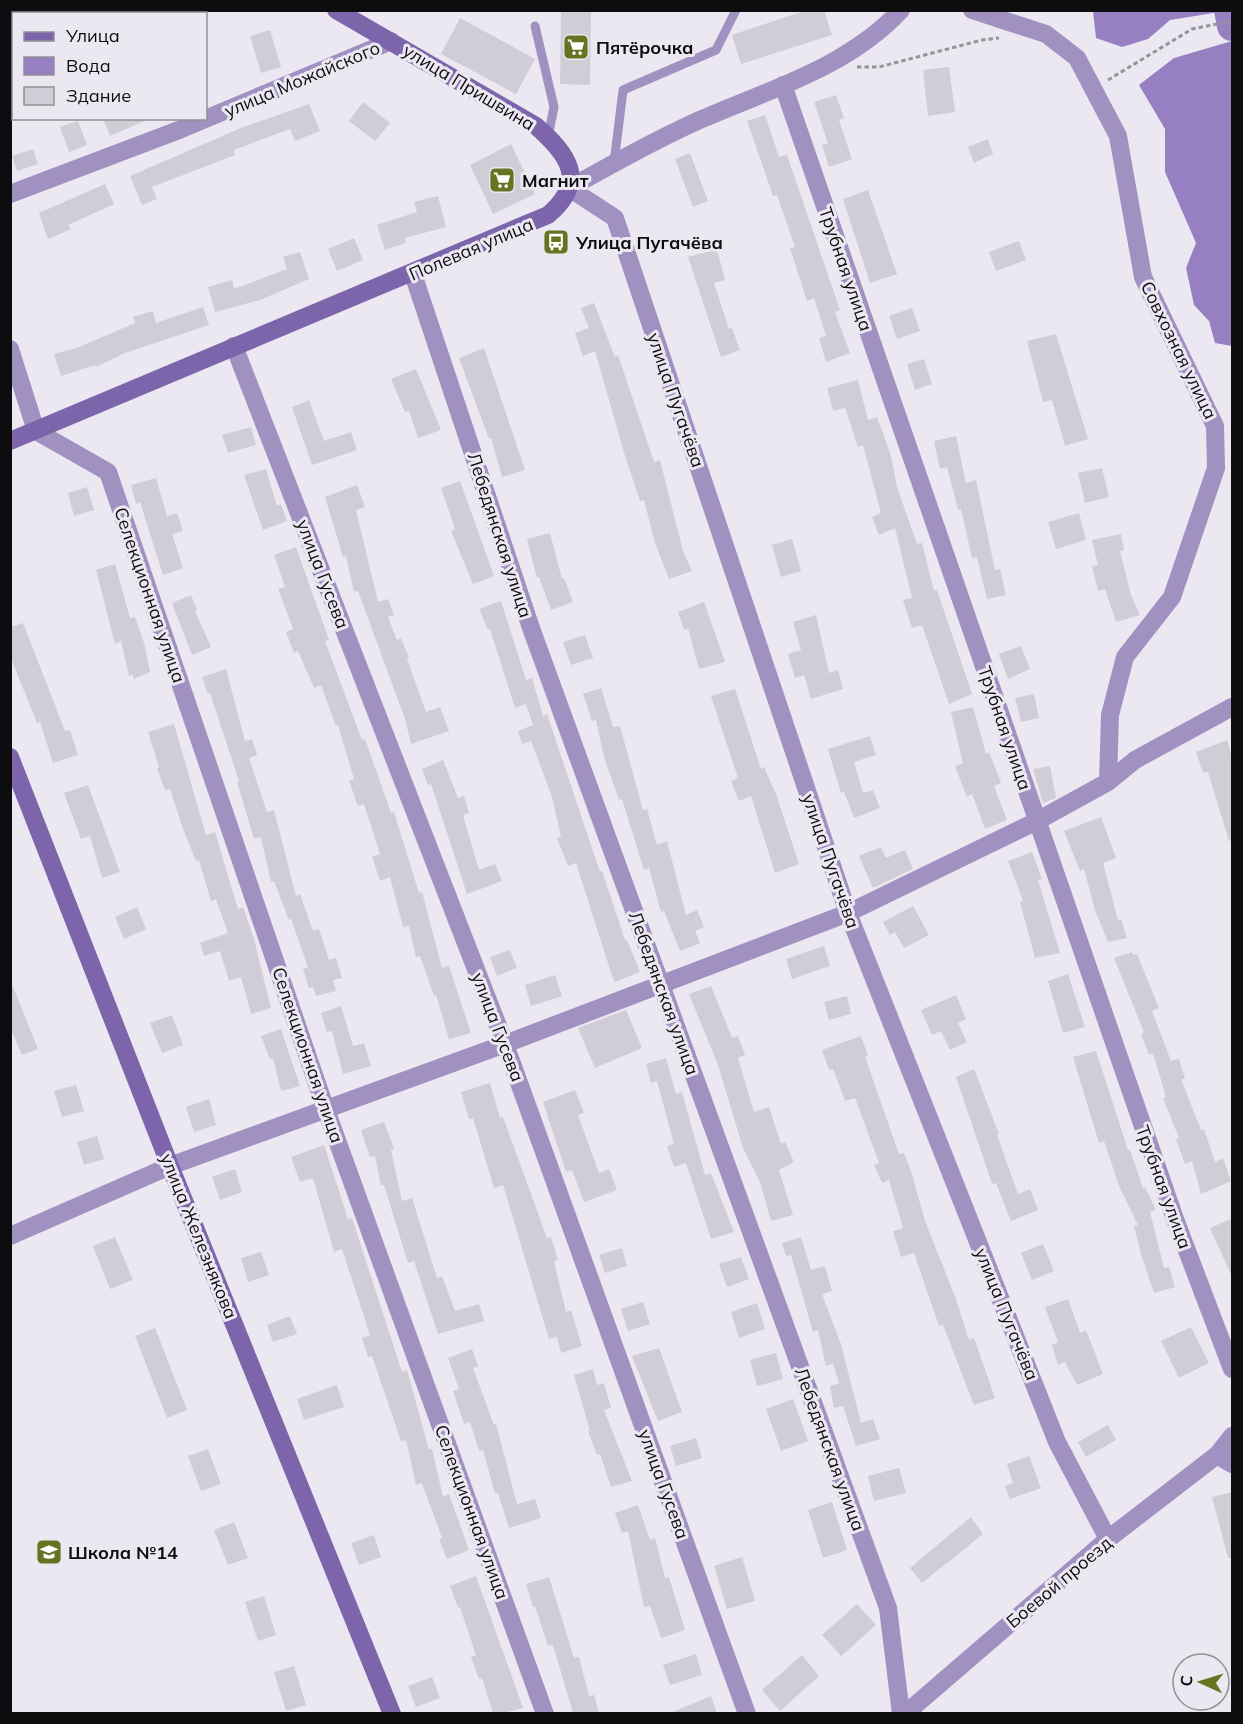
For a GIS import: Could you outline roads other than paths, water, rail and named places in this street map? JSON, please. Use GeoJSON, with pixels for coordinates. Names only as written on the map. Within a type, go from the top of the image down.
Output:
{"type":"FeatureCollection","features":[{"type":"Feature","properties":{"kind":"street","name":"улица Пришвина"},"geometry":{"type":"LineString","coordinates":[[336,10],[536,126],[568,162],[569,188]]}},
{"type":"Feature","properties":{"kind":"street","name":"Полевая улица"},"geometry":{"type":"LineString","coordinates":[[10,441],[234,346],[413,274],[548,215],[565,201],[569,188],[701,119],[783,85],[868,42],[901,10]]}},
{"type":"Feature","properties":{"kind":"street","name":"Совхозная улица"},"geometry":{"type":"LineString","coordinates":[[972,10],[1046,34],[1077,58],[1118,136],[1143,277],[1215,426],[1216,468],[1172,597],[1125,657],[1110,715],[1108,782]]}},
{"type":"Feature","properties":{"kind":"street","name":"улица Можайского"},"geometry":{"type":"LineString","coordinates":[[207,118],[391,41]]}},
{"type":"Feature","properties":{"kind":"street","name":"Трубная улица"},"geometry":{"type":"LineString","coordinates":[[783,85],[1175,1219],[1233,1369]]}},
{"type":"Feature","properties":{"kind":"street","name":"улица Можайского"},"geometry":{"type":"LineString","coordinates":[[10,194],[203,120]]}},
{"type":"Feature","properties":{"kind":"street","name":"улица Пугачёва"},"geometry":{"type":"LineString","coordinates":[[569,188],[615,218],[848,913],[1057,1442],[1108,1539]]}},
{"type":"Feature","properties":{"kind":"street","name":"Лебедянская улица"},"geometry":{"type":"LineString","coordinates":[[413,274],[531,628],[888,1608],[903,1713]]}},
{"type":"Feature","properties":{"kind":"street","name":"улица Гусева"},"geometry":{"type":"LineString","coordinates":[[234,346],[506,1044],[747,1713]]}},
{"type":"Feature","properties":{"kind":"street"},"geometry":{"type":"LineString","coordinates":[[10,349],[36,431]]}},
{"type":"Feature","properties":{"kind":"street","name":"Селекционная улица"},"geometry":{"type":"LineString","coordinates":[[36,431],[108,472],[326,1110],[545,1713]]}},
{"type":"Feature","properties":{"kind":"street"},"geometry":{"type":"LineString","coordinates":[[10,1236],[170,1166],[506,1044],[848,913],[1037,821],[1108,782],[1135,760],[1233,707]]}},
{"type":"Feature","properties":{"kind":"street","name":"улица Железнякова"},"geometry":{"type":"LineString","coordinates":[[11,758],[170,1166],[392,1713]]}},
{"type":"Feature","properties":{"kind":"street"},"geometry":{"type":"LineString","coordinates":[[1233,1436],[1217,1455],[1233,1464]]}},
{"type":"Feature","properties":{"kind":"street","name":"Боевой проезд"},"geometry":{"type":"LineString","coordinates":[[903,1713],[1108,1539],[1217,1455]]}},
{"type":"Feature","properties":{"kind":"lane"},"geometry":{"type":"LineString","coordinates":[[614,164],[623,90],[716,50],[736,10]]}},
{"type":"Feature","properties":{"kind":"lane"},"geometry":{"type":"LineString","coordinates":[[535,26],[554,107],[548,137]]}},
{"type":"Feature","properties":{"kind":"water"},"geometry":{"type":"Polygon","coordinates":[[[1232,10],[1170,20],[1148,39],[1122,47],[1096,38],[1093,11],[1232,10]]]}},
{"type":"Feature","properties":{"kind":"water"},"geometry":{"type":"Polygon","coordinates":[[[1232,41],[1232,346],[1215,343],[1209,321],[1194,305],[1186,268],[1196,243],[1165,172],[1165,129],[1139,85],[1174,58],[1232,41]]]}},
{"type":"Feature","properties":{"kind":"waterway"},"geometry":{"type":"LineString","coordinates":[[1229,10],[1232,26]]}},
{"type":"Feature","properties":{"kind":"place","name":"Пятёрочка"},"geometry":{"type":"Point","coordinates":[576,47]}},
{"type":"Feature","properties":{"kind":"place","name":"Магнит"},"geometry":{"type":"Point","coordinates":[502,180]}},
{"type":"Feature","properties":{"kind":"place","name":"Улица Пугачёва"},"geometry":{"type":"Point","coordinates":[556,242]}},
{"type":"Feature","properties":{"kind":"place","name":"Школа №14"},"geometry":{"type":"Point","coordinates":[49,1552]}}]}
